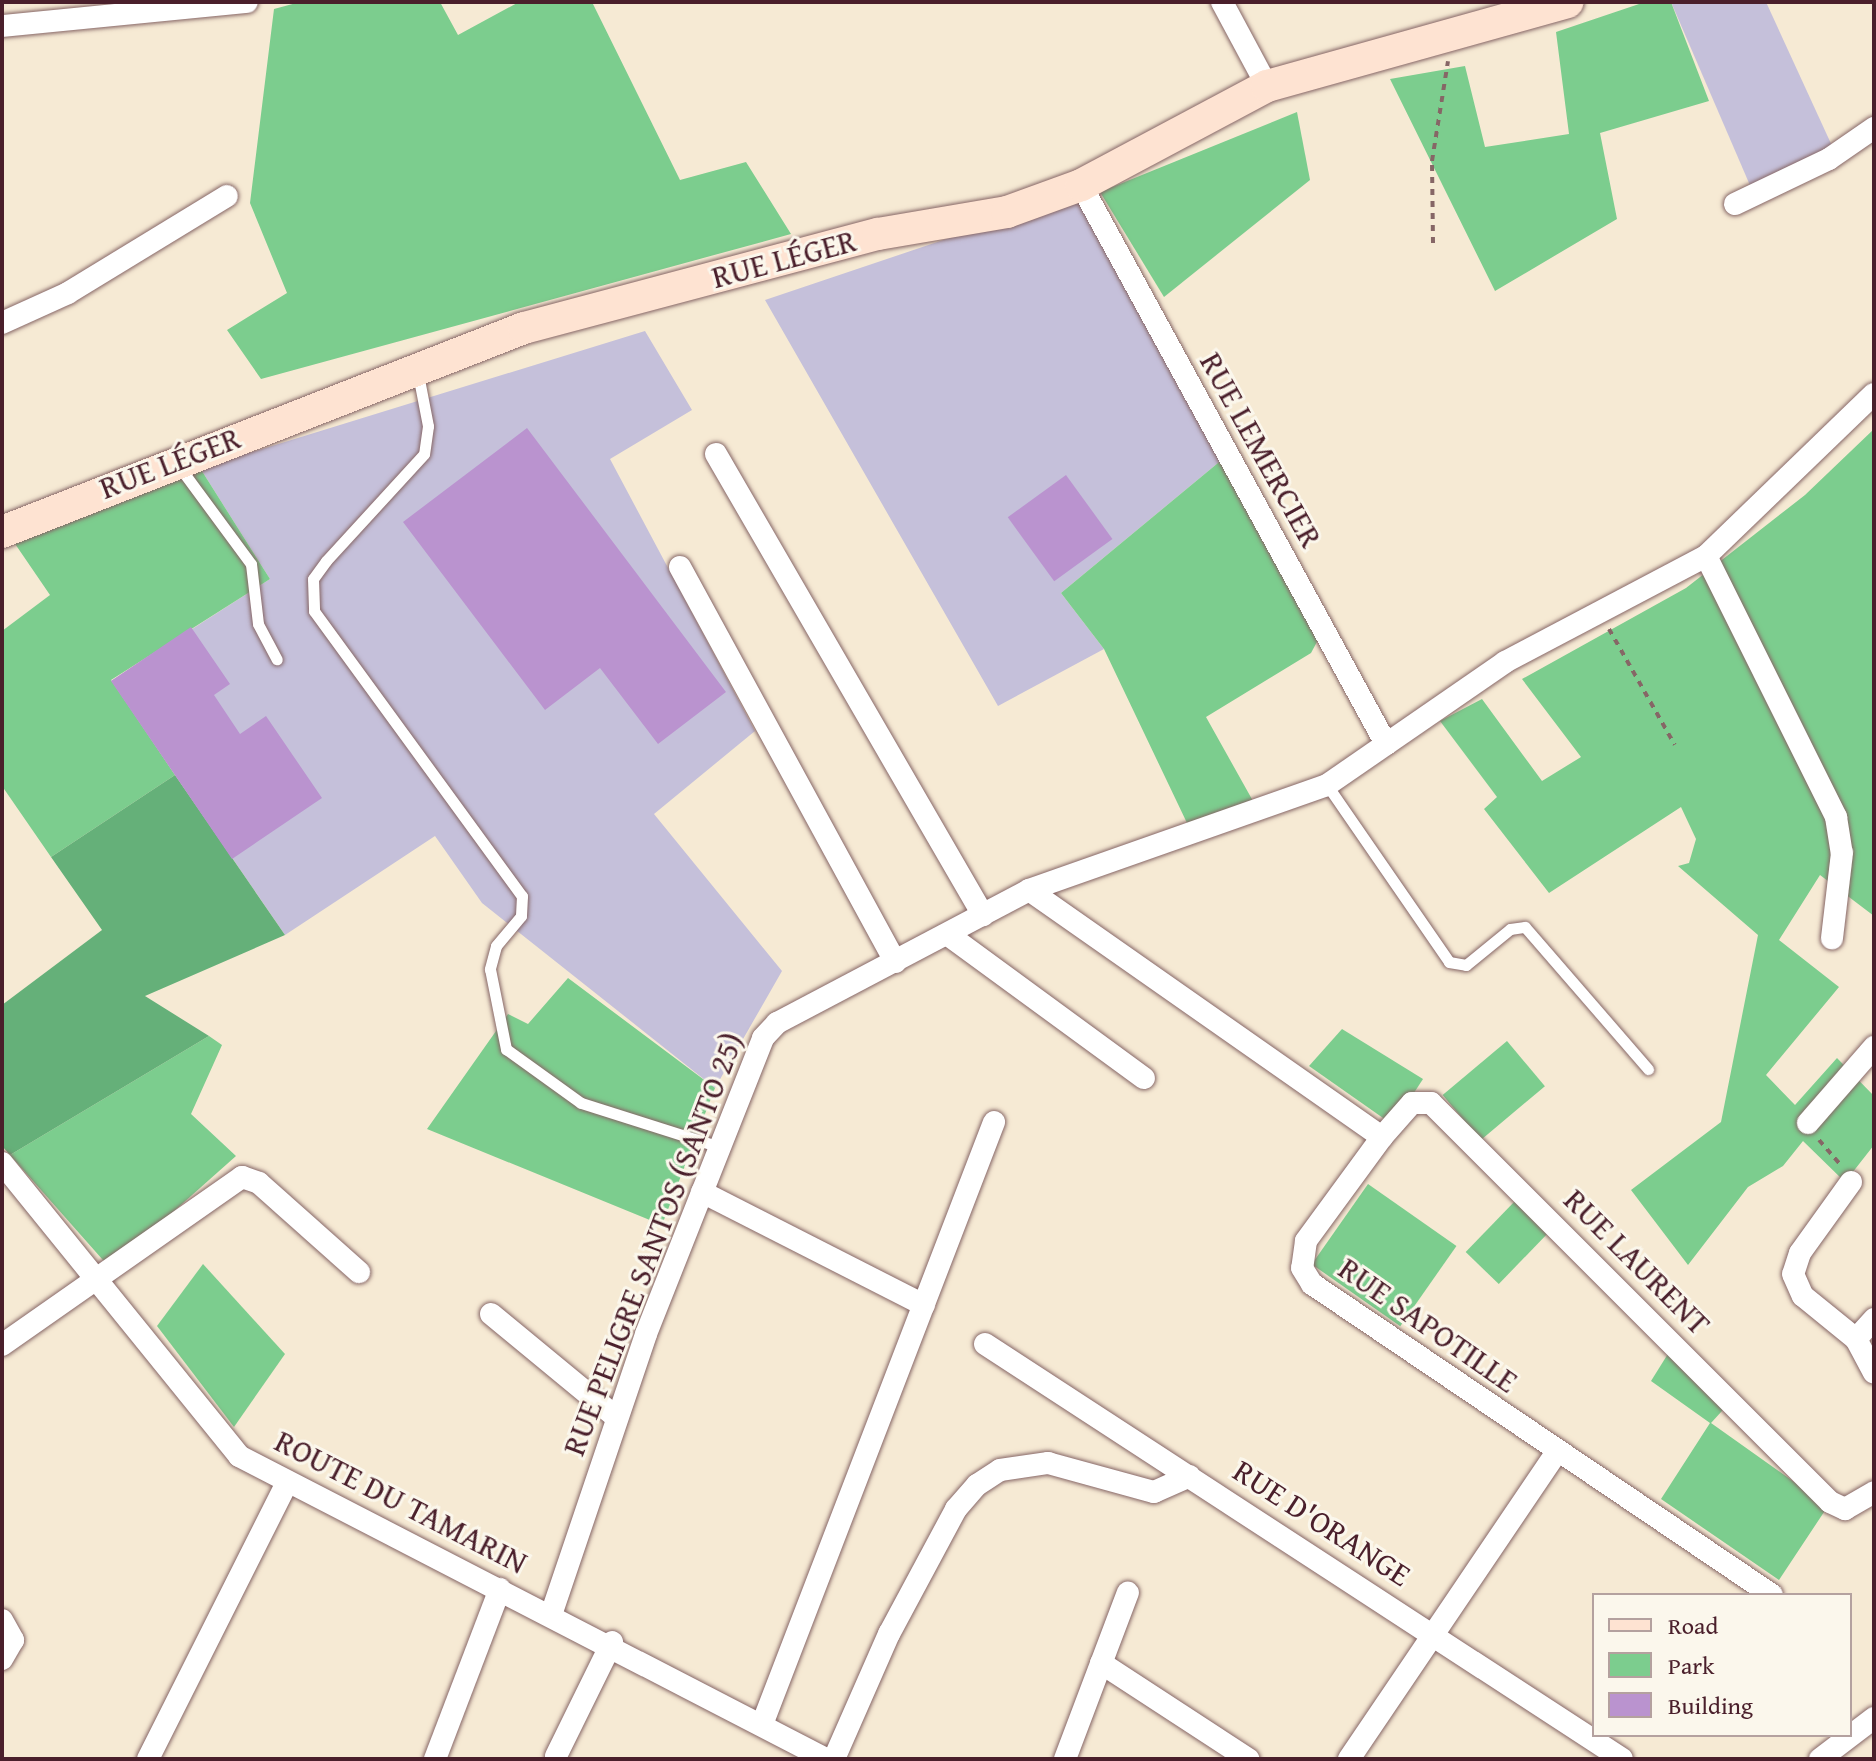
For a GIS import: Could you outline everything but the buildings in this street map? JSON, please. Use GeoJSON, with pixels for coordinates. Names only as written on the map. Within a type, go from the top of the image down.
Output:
{"type":"FeatureCollection","features":[{"type":"Feature","properties":{"kind":"street"},"geometry":{"type":"LineString","coordinates":[[2,26],[247,2]]}},
{"type":"Feature","properties":{"kind":"street"},"geometry":{"type":"LineString","coordinates":[[1222,2],[1267,86]]}},
{"type":"Feature","properties":{"kind":"street","name":"RUE LÉGER"},"geometry":{"type":"LineString","coordinates":[[2,532],[174,461],[524,328],[878,234],[1007,212],[1081,185],[1267,86],[1453,31],[1567,2]]}},
{"type":"Feature","properties":{"kind":"street"},"geometry":{"type":"LineString","coordinates":[[1735,204],[1829,159],[1874,128]]}},
{"type":"Feature","properties":{"kind":"street","name":"RUE LEMERCIER"},"geometry":{"type":"LineString","coordinates":[[1081,185],[1386,744]]}},
{"type":"Feature","properties":{"kind":"street"},"geometry":{"type":"LineString","coordinates":[[2,323],[68,293],[227,196]]}},
{"type":"Feature","properties":{"kind":"street","name":"RUE PELIGRE SANTOS (SANTO 25)"},"geometry":{"type":"LineString","coordinates":[[552,1612],[617,1418],[763,1038],[800,1006],[895,962],[1029,890],[1327,785],[1505,662],[1601,616],[1706,556],[1874,394]]}},
{"type":"Feature","properties":{"kind":"street"},"geometry":{"type":"LineString","coordinates":[[716,454],[983,915]]}},
{"type":"Feature","properties":{"kind":"street"},"geometry":{"type":"LineString","coordinates":[[1706,556],[1836,817],[1842,853],[1832,938]]}},
{"type":"Feature","properties":{"kind":"street"},"geometry":{"type":"LineString","coordinates":[[680,567],[895,962]]}},
{"type":"Feature","properties":{"kind":"street"},"geometry":{"type":"LineString","coordinates":[[1029,890],[1382,1137]]}},
{"type":"Feature","properties":{"kind":"street"},"geometry":{"type":"LineString","coordinates":[[947,934],[1144,1078]]}},
{"type":"Feature","properties":{"kind":"street"},"geometry":{"type":"LineString","coordinates":[[1808,1123],[1874,1047]]}},
{"type":"Feature","properties":{"kind":"street","name":"RUE LAURENT"},"geometry":{"type":"LineString","coordinates":[[1382,1137],[1412,1103],[1422,1100],[1442,1111],[1816,1489],[1845,1509],[1874,1492]]}},
{"type":"Feature","properties":{"kind":"street"},"geometry":{"type":"LineString","coordinates":[[763,1722],[994,1122]]}},
{"type":"Feature","properties":{"kind":"street","name":"RUE SAPOTILLE"},"geometry":{"type":"LineString","coordinates":[[1382,1137],[1306,1241],[1302,1268],[1325,1295],[1556,1453],[1769,1593]]}},
{"type":"Feature","properties":{"kind":"street","name":"ROUTE DU TAMARIN"},"geometry":{"type":"LineString","coordinates":[[2,1163],[239,1456],[286,1485],[612,1642],[826,1759]]}},
{"type":"Feature","properties":{"kind":"street"},"geometry":{"type":"LineString","coordinates":[[2,1345],[94,1275],[242,1177],[259,1183],[359,1272]]}},
{"type":"Feature","properties":{"kind":"street"},"geometry":{"type":"LineString","coordinates":[[1851,1182],[1800,1253],[1793,1274],[1803,1296],[1856,1339],[1874,1373]]}},
{"type":"Feature","properties":{"kind":"street"},"geometry":{"type":"LineString","coordinates":[[702,1192],[924,1305]]}},
{"type":"Feature","properties":{"kind":"street"},"geometry":{"type":"LineString","coordinates":[[491,1314],[617,1418]]}},
{"type":"Feature","properties":{"kind":"street"},"geometry":{"type":"LineString","coordinates":[[1856,1339],[1874,1319]]}},
{"type":"Feature","properties":{"kind":"street","name":"RUE D'ORANGE"},"geometry":{"type":"LineString","coordinates":[[985,1344],[1435,1633],[1622,1759]]}},
{"type":"Feature","properties":{"kind":"street"},"geometry":{"type":"LineString","coordinates":[[1349,1759],[1556,1453]]}},
{"type":"Feature","properties":{"kind":"street"},"geometry":{"type":"LineString","coordinates":[[834,1759],[889,1634],[956,1509],[977,1485],[1000,1470],[1048,1463],[1154,1492],[1190,1476]]}},
{"type":"Feature","properties":{"kind":"street"},"geometry":{"type":"LineString","coordinates":[[148,1759],[286,1485]]}},
{"type":"Feature","properties":{"kind":"street"},"geometry":{"type":"LineString","coordinates":[[435,1759],[500,1589]]}},
{"type":"Feature","properties":{"kind":"street"},"geometry":{"type":"LineString","coordinates":[[1065,1759],[1128,1592]]}},
{"type":"Feature","properties":{"kind":"street"},"geometry":{"type":"LineString","coordinates":[[2,1620],[13,1640],[2,1659]]}},
{"type":"Feature","properties":{"kind":"street"},"geometry":{"type":"LineString","coordinates":[[556,1756],[612,1642]]}},
{"type":"Feature","properties":{"kind":"street"},"geometry":{"type":"LineString","coordinates":[[1101,1663],[1248,1759]]}},
{"type":"Feature","properties":{"kind":"street"},"geometry":{"type":"LineString","coordinates":[[1852,1735],[1874,1718]]}},
{"type":"Feature","properties":{"kind":"street"},"geometry":{"type":"LineString","coordinates":[[1820,1759],[1849,1737]]}},
{"type":"Feature","properties":{"kind":"lane"},"geometry":{"type":"LineString","coordinates":[[417,370],[428,426],[424,454],[313,579],[314,611],[522,896],[521,916],[496,946],[490,969],[506,1049],[581,1103],[720,1147]]}},
{"type":"Feature","properties":{"kind":"lane"},"geometry":{"type":"LineString","coordinates":[[174,461],[251,564],[258,624],[277,659]]}},
{"type":"Feature","properties":{"kind":"lane"},"geometry":{"type":"LineString","coordinates":[[1327,785],[1442,955],[1466,965],[1510,929],[1525,927],[1648,1069]]}},
{"type":"Feature","properties":{"kind":"path"},"geometry":{"type":"LineString","coordinates":[[1433,243],[1432,161],[1453,31]]}},
{"type":"Feature","properties":{"kind":"path"},"geometry":{"type":"LineString","coordinates":[[1601,616],[1675,745]]}},
{"type":"Feature","properties":{"kind":"path"},"geometry":{"type":"LineString","coordinates":[[1808,1123],[1851,1182]]}},
{"type":"Feature","properties":{"kind":"shaded area"},"geometry":{"type":"Polygon","coordinates":[[[1671,2],[1766,2],[1833,148],[1752,190],[1671,2]]]}},
{"type":"Feature","properties":{"kind":"shaded area"},"geometry":{"type":"Polygon","coordinates":[[[1077,195],[1224,458],[1061,593],[1104,649],[998,706],[765,300],[1077,195]]]}},
{"type":"Feature","properties":{"kind":"shaded area"},"geometry":{"type":"Polygon","coordinates":[[[645,331],[692,410],[610,459],[755,731],[654,814],[782,971],[715,1088],[482,903],[435,836],[285,935],[111,681],[270,579],[200,468],[645,331]]]}},
{"type":"Feature","properties":{"kind":"green space"},"geometry":{"type":"Polygon","coordinates":[[[300,2],[440,2],[458,35],[519,2],[592,2],[680,180],[746,162],[791,234],[261,379],[227,330],[287,293],[250,203],[274,9],[300,2]]]}},
{"type":"Feature","properties":{"kind":"green space"},"geometry":{"type":"Polygon","coordinates":[[[1645,2],[1671,2],[1709,101],[1600,133],[1617,219],[1495,291],[1390,79],[1465,66],[1485,147],[1569,134],[1556,32],[1645,2]]]}},
{"type":"Feature","properties":{"kind":"green space"},"geometry":{"type":"Polygon","coordinates":[[[1297,112],[1310,180],[1164,297],[1100,192],[1297,112]]]}},
{"type":"Feature","properties":{"kind":"green space"},"geometry":{"type":"Polygon","coordinates":[[[1874,429],[1874,916],[1820,875],[1779,940],[1839,987],[1766,1075],[1795,1105],[1837,1058],[1874,1096],[1874,1145],[1845,1182],[1803,1141],[1783,1166],[1748,1187],[1688,1265],[1631,1190],[1721,1122],[1758,935],[1678,866],[1689,863],[1696,839],[1681,807],[1549,893],[1484,809],[1497,797],[1440,721],[1482,699],[1542,781],[1581,757],[1522,679],[1686,588],[1805,495],[1874,429]]]}},
{"type":"Feature","properties":{"kind":"green space"},"geometry":{"type":"Polygon","coordinates":[[[1224,458],[1318,640],[1311,653],[1206,717],[1253,801],[1187,823],[1104,649],[1061,593],[1224,458]]]}},
{"type":"Feature","properties":{"kind":"green space"},"geometry":{"type":"Polygon","coordinates":[[[200,468],[270,579],[111,680],[175,775],[51,857],[2,786],[2,631],[50,595],[9,535],[200,468]]]}},
{"type":"Feature","properties":{"kind":"green space"},"geometry":{"type":"Polygon","coordinates":[[[175,775],[285,935],[145,996],[209,1036],[10,1155],[2,1146],[2,1005],[102,930],[51,857],[175,775]]]}},
{"type":"Feature","properties":{"kind":"green space"},"geometry":{"type":"Polygon","coordinates":[[[568,978],[715,1088],[662,1225],[427,1129],[508,1014],[528,1024],[568,978]]]}},
{"type":"Feature","properties":{"kind":"green space"},"geometry":{"type":"Polygon","coordinates":[[[1342,1029],[1423,1079],[1393,1125],[1309,1066],[1342,1029]]]}},
{"type":"Feature","properties":{"kind":"green space"},"geometry":{"type":"Polygon","coordinates":[[[209,1036],[222,1045],[191,1114],[236,1156],[110,1268],[10,1155],[209,1036]]]}},
{"type":"Feature","properties":{"kind":"green space"},"geometry":{"type":"Polygon","coordinates":[[[1507,1041],[1545,1086],[1481,1140],[1443,1095],[1507,1041]]]}},
{"type":"Feature","properties":{"kind":"green space"},"geometry":{"type":"Polygon","coordinates":[[[1368,1184],[1456,1246],[1400,1326],[1312,1264],[1368,1184]]]}},
{"type":"Feature","properties":{"kind":"green space"},"geometry":{"type":"Polygon","coordinates":[[[1515,1201],[1548,1233],[1499,1284],[1466,1252],[1515,1201]]]}},
{"type":"Feature","properties":{"kind":"green space"},"geometry":{"type":"Polygon","coordinates":[[[203,1264],[285,1354],[234,1427],[157,1326],[203,1264]]]}},
{"type":"Feature","properties":{"kind":"green space"},"geometry":{"type":"Polygon","coordinates":[[[1671,1349],[1732,1400],[1711,1423],[1828,1506],[1779,1580],[1661,1499],[1710,1423],[1651,1381],[1671,1349]]]}}]}
